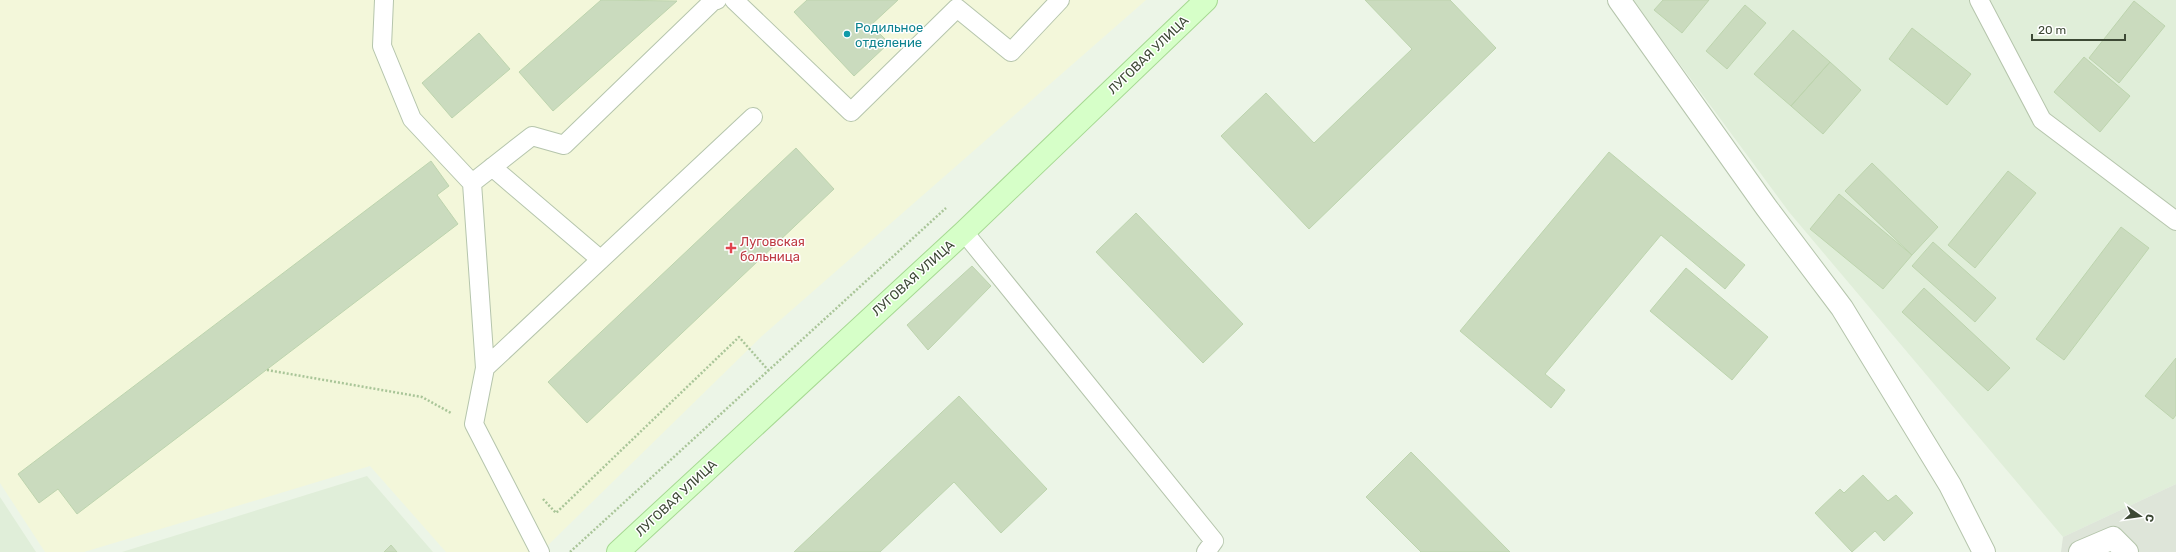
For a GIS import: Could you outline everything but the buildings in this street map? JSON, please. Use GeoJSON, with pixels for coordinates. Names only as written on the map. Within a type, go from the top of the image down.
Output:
{"type":"FeatureCollection","features":[{"type":"Feature","properties":{"kind":"main road","name":"ЛУГОВАЯ УЛИЦА"},"geometry":{"type":"LineString","coordinates":[[618,552],[964,232],[1206,0]]}},
{"type":"Feature","properties":{"kind":"street"},"geometry":{"type":"LineString","coordinates":[[1619,0],[1766,207],[1842,308],[1950,485],[1984,552]]}},
{"type":"Feature","properties":{"kind":"street"},"geometry":{"type":"LineString","coordinates":[[2080,552],[2113,538],[2127,552]]}},
{"type":"Feature","properties":{"kind":"lane"},"geometry":{"type":"LineString","coordinates":[[384,0],[382,46],[412,119],[472,183],[485,368],[474,424],[540,552]]}},
{"type":"Feature","properties":{"kind":"lane"},"geometry":{"type":"LineString","coordinates":[[472,183],[532,136],[564,145],[714,1],[717,0]]}},
{"type":"Feature","properties":{"kind":"lane"},"geometry":{"type":"LineString","coordinates":[[734,0],[851,112],[957,8],[1011,52],[1060,0]]}},
{"type":"Feature","properties":{"kind":"lane"},"geometry":{"type":"LineString","coordinates":[[1979,0],[2042,120],[2176,221]]}},
{"type":"Feature","properties":{"kind":"lane"},"geometry":{"type":"LineString","coordinates":[[485,368],[753,117]]}},
{"type":"Feature","properties":{"kind":"lane"},"geometry":{"type":"LineString","coordinates":[[492,168],[600,259]]}},
{"type":"Feature","properties":{"kind":"lane"},"geometry":{"type":"LineString","coordinates":[[964,232],[1214,541],[1206,552]]}},
{"type":"Feature","properties":{"kind":"path"},"geometry":{"type":"LineString","coordinates":[[570,552],[951,204]]}},
{"type":"Feature","properties":{"kind":"path"},"geometry":{"type":"LineString","coordinates":[[540,496],[556,513],[739,337],[769,370]]}},
{"type":"Feature","properties":{"kind":"path"},"geometry":{"type":"LineString","coordinates":[[267,370],[422,398],[474,424]]}},
{"type":"Feature","properties":{"kind":"shaded area"},"geometry":{"type":"Polygon","coordinates":[[[0,0],[1146,0],[762,336],[541,552],[446,552],[370,466],[84,552],[45,552],[0,483],[0,0]]]}},
{"type":"Feature","properties":{"kind":"shaded area"},"geometry":{"type":"Polygon","coordinates":[[[1630,0],[2176,0],[2176,484],[2063,537],[1789,212],[1637,6],[1630,0]]]}},
{"type":"Feature","properties":{"kind":"shaded area"},"geometry":{"type":"Polygon","coordinates":[[[367,476],[433,552],[122,552],[367,476]]]}},
{"type":"Feature","properties":{"kind":"shaded area"},"geometry":{"type":"Polygon","coordinates":[[[2176,484],[2176,552],[2061,552],[2063,537],[2176,484]]]}},
{"type":"Feature","properties":{"kind":"shaded area"},"geometry":{"type":"Polygon","coordinates":[[[0,497],[36,552],[0,552],[0,497]]]}},
{"type":"Feature","properties":{"kind":"place","name":"Родильное отделение"},"geometry":{"type":"Point","coordinates":[847,34]}},
{"type":"Feature","properties":{"kind":"place","name":"Луговская больница"},"geometry":{"type":"Point","coordinates":[731,248]}}]}
